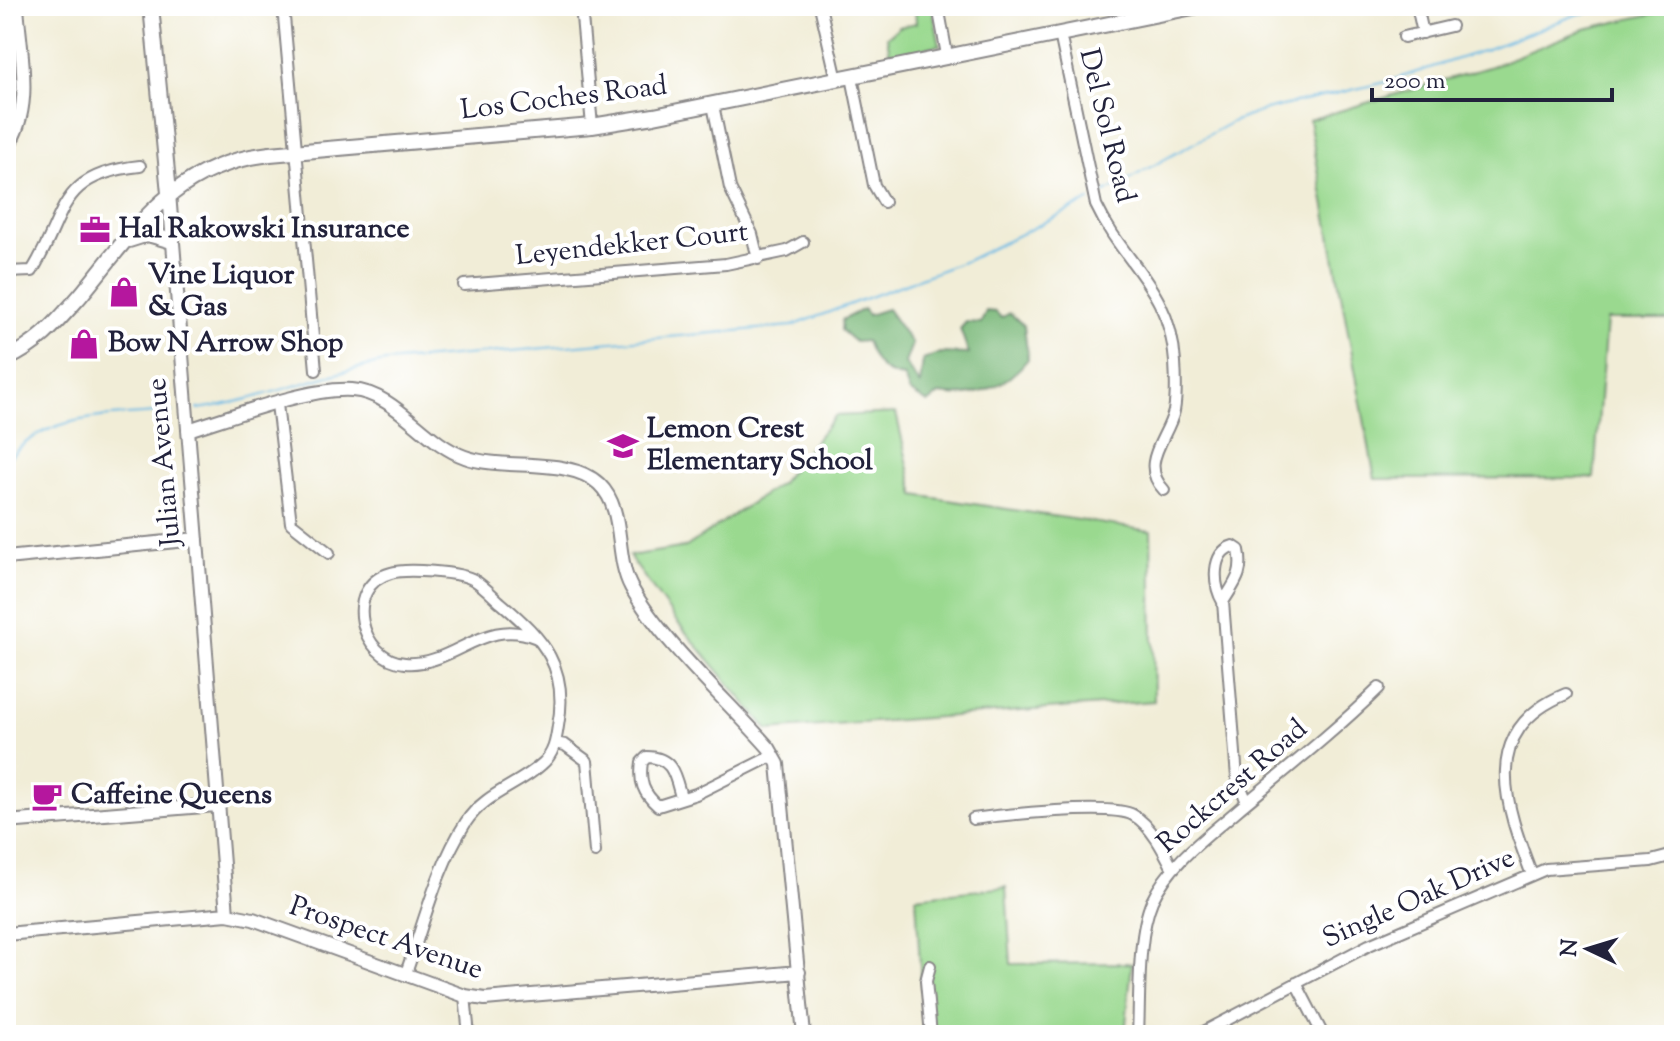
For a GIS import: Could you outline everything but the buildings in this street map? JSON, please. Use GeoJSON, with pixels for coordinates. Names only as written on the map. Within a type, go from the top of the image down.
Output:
{"type":"FeatureCollection","features":[{"type":"Feature","properties":{"kind":"main road","name":"Julian Avenue"},"geometry":{"type":"LineString","coordinates":[[151,6],[169,193]]}},
{"type":"Feature","properties":{"kind":"main road","name":"Los Coches Road"},"geometry":{"type":"LineString","coordinates":[[6,359],[21,352],[51,329],[169,193],[225,162],[296,152],[592,126],[713,105],[1198,6]]}},
{"type":"Feature","properties":{"kind":"main road"},"geometry":{"type":"LineString","coordinates":[[125,242],[148,234],[172,241]]}},
{"type":"Feature","properties":{"kind":"street"},"geometry":{"type":"LineString","coordinates":[[6,149],[18,132],[24,100],[17,6]]}},
{"type":"Feature","properties":{"kind":"street"},"geometry":{"type":"LineString","coordinates":[[283,6],[316,370]]}},
{"type":"Feature","properties":{"kind":"street"},"geometry":{"type":"LineString","coordinates":[[581,6],[592,126]]}},
{"type":"Feature","properties":{"kind":"street"},"geometry":{"type":"LineString","coordinates":[[820,6],[874,185],[884,202]]}},
{"type":"Feature","properties":{"kind":"street"},"geometry":{"type":"LineString","coordinates":[[938,6],[947,55]]}},
{"type":"Feature","properties":{"kind":"street"},"geometry":{"type":"LineString","coordinates":[[1417,6],[1423,33]]}},
{"type":"Feature","properties":{"kind":"street"},"geometry":{"type":"LineString","coordinates":[[1404,37],[1451,26]]}},
{"type":"Feature","properties":{"kind":"street","name":"Del Sol Road"},"geometry":{"type":"LineString","coordinates":[[1060,34],[1096,205],[1108,228],[1155,291],[1168,319],[1175,360],[1175,403],[1170,425],[1153,459],[1157,480],[1164,490]]}},
{"type":"Feature","properties":{"kind":"street"},"geometry":{"type":"LineString","coordinates":[[713,105],[730,188],[752,234],[758,259]]}},
{"type":"Feature","properties":{"kind":"street"},"geometry":{"type":"LineString","coordinates":[[6,272],[32,271],[58,213],[96,175],[104,170],[140,166]]}},
{"type":"Feature","properties":{"kind":"street","name":"Julian Avenue"},"geometry":{"type":"LineString","coordinates":[[169,193],[227,914]]}},
{"type":"Feature","properties":{"kind":"street","name":"Leyendekker Court"},"geometry":{"type":"LineString","coordinates":[[464,285],[758,259],[787,251],[803,242]]}},
{"type":"Feature","properties":{"kind":"street"},"geometry":{"type":"LineString","coordinates":[[6,366],[9,381],[6,387]]}},
{"type":"Feature","properties":{"kind":"street"},"geometry":{"type":"LineString","coordinates":[[188,430],[328,392],[360,391],[383,402],[445,449],[466,458],[573,471],[593,479],[603,488],[613,507],[623,563],[633,589],[659,625],[774,755],[781,778],[804,1035]]}},
{"type":"Feature","properties":{"kind":"street"},"geometry":{"type":"LineString","coordinates":[[277,404],[291,523],[329,553]]}},
{"type":"Feature","properties":{"kind":"street"},"geometry":{"type":"LineString","coordinates":[[6,558],[197,539]]}},
{"type":"Feature","properties":{"kind":"street"},"geometry":{"type":"LineString","coordinates":[[1223,602],[1240,577],[1242,568],[1239,550],[1233,546],[1222,551],[1218,559],[1217,588],[1223,602],[1237,778],[1247,802]]}},
{"type":"Feature","properties":{"kind":"street"},"geometry":{"type":"LineString","coordinates":[[406,973],[448,854],[468,819],[487,798],[542,764],[555,743],[563,687],[537,638],[523,621],[474,580],[460,574],[396,571],[382,575],[362,599],[360,614],[364,630],[378,649],[392,660],[404,663],[435,657],[508,630],[537,638]]}},
{"type":"Feature","properties":{"kind":"street","name":"Rockcrest Road"},"geometry":{"type":"LineString","coordinates":[[1138,1035],[1149,911],[1173,869],[1247,802],[1339,727],[1379,688]]}},
{"type":"Feature","properties":{"kind":"street"},"geometry":{"type":"LineString","coordinates":[[1532,875],[1509,816],[1507,753],[1517,730],[1530,714],[1566,694]]}},
{"type":"Feature","properties":{"kind":"street"},"geometry":{"type":"LineString","coordinates":[[555,743],[565,745],[587,761],[595,852]]}},
{"type":"Feature","properties":{"kind":"street"},"geometry":{"type":"LineString","coordinates":[[681,797],[673,769],[667,762],[647,757],[642,762],[642,785],[646,796],[658,806],[696,794],[774,755]]}},
{"type":"Feature","properties":{"kind":"street"},"geometry":{"type":"LineString","coordinates":[[6,822],[216,805]]}},
{"type":"Feature","properties":{"kind":"street"},"geometry":{"type":"LineString","coordinates":[[973,819],[1120,810],[1142,822],[1164,849],[1173,869]]}},
{"type":"Feature","properties":{"kind":"street","name":"Single Oak Drive"},"geometry":{"type":"LineString","coordinates":[[1198,1035],[1369,945],[1532,875],[1559,867],[1651,861],[1674,855]]}},
{"type":"Feature","properties":{"kind":"street","name":"Prospect Avenue"},"geometry":{"type":"LineString","coordinates":[[6,934],[227,914],[253,919],[465,996],[485,999],[799,972]]}},
{"type":"Feature","properties":{"kind":"street"},"geometry":{"type":"LineString","coordinates":[[930,966],[926,981],[931,1035]]}},
{"type":"Feature","properties":{"kind":"street"},"geometry":{"type":"LineString","coordinates":[[1296,983],[1323,1035]]}},
{"type":"Feature","properties":{"kind":"street"},"geometry":{"type":"LineString","coordinates":[[465,996],[469,1035]]}},
{"type":"Feature","properties":{"kind":"green space"},"geometry":{"type":"Polygon","coordinates":[[[915,6],[932,6],[940,45],[890,55],[887,37],[899,27],[916,23],[915,6]]]}},
{"type":"Feature","properties":{"kind":"green space"},"geometry":{"type":"Polygon","coordinates":[[[1674,9],[1674,320],[1606,320],[1594,478],[1375,479],[1309,120],[1492,66],[1585,29],[1674,9]]]}},
{"type":"Feature","properties":{"kind":"green space"},"geometry":{"type":"Polygon","coordinates":[[[6,44],[14,44],[19,92],[16,114],[6,138],[6,44]]]}},
{"type":"Feature","properties":{"kind":"green space"},"geometry":{"type":"Polygon","coordinates":[[[863,309],[868,315],[887,309],[912,344],[905,363],[920,385],[923,360],[940,353],[969,354],[960,329],[966,322],[981,323],[986,311],[996,312],[1001,318],[1010,313],[1024,326],[1028,359],[1010,377],[988,389],[965,395],[939,394],[928,403],[909,391],[904,377],[879,366],[866,341],[855,342],[841,330],[842,320],[863,309]]]}},
{"type":"Feature","properties":{"kind":"green space"},"geometry":{"type":"Polygon","coordinates":[[[896,413],[915,495],[1151,531],[1154,701],[768,730],[677,622],[629,556],[686,547],[781,483],[835,416],[896,413]]]}},
{"type":"Feature","properties":{"kind":"green space"},"geometry":{"type":"Polygon","coordinates":[[[1006,887],[1011,964],[1132,963],[1125,1035],[924,1035],[916,897],[1006,887]]]}},
{"type":"Feature","properties":{"kind":"waterway"},"geometry":{"type":"LineString","coordinates":[[1102,194],[1232,122],[1265,110],[1386,82],[1485,50],[1578,14],[1629,6]]}},
{"type":"Feature","properties":{"kind":"waterway"},"geometry":{"type":"LineString","coordinates":[[198,409],[245,400],[386,362],[792,326],[968,260],[1090,200]]}},
{"type":"Feature","properties":{"kind":"waterway"},"geometry":{"type":"LineString","coordinates":[[6,461],[41,433],[61,425],[105,417],[172,412]]}},
{"type":"Feature","properties":{"kind":"place","name":"Hal Rakowski Insurance"},"geometry":{"type":"Point","coordinates":[95,230]}},
{"type":"Feature","properties":{"kind":"place","name":"Vine Liquor & Gas"},"geometry":{"type":"Point","coordinates":[124,292]}},
{"type":"Feature","properties":{"kind":"place","name":"Bow N Arrow Shop"},"geometry":{"type":"Point","coordinates":[84,344]}},
{"type":"Feature","properties":{"kind":"place","name":"Lemon Crest Elementary School"},"geometry":{"type":"Point","coordinates":[623,446]}},
{"type":"Feature","properties":{"kind":"place","name":"Caffeine Queens"},"geometry":{"type":"Point","coordinates":[47,796]}}]}
